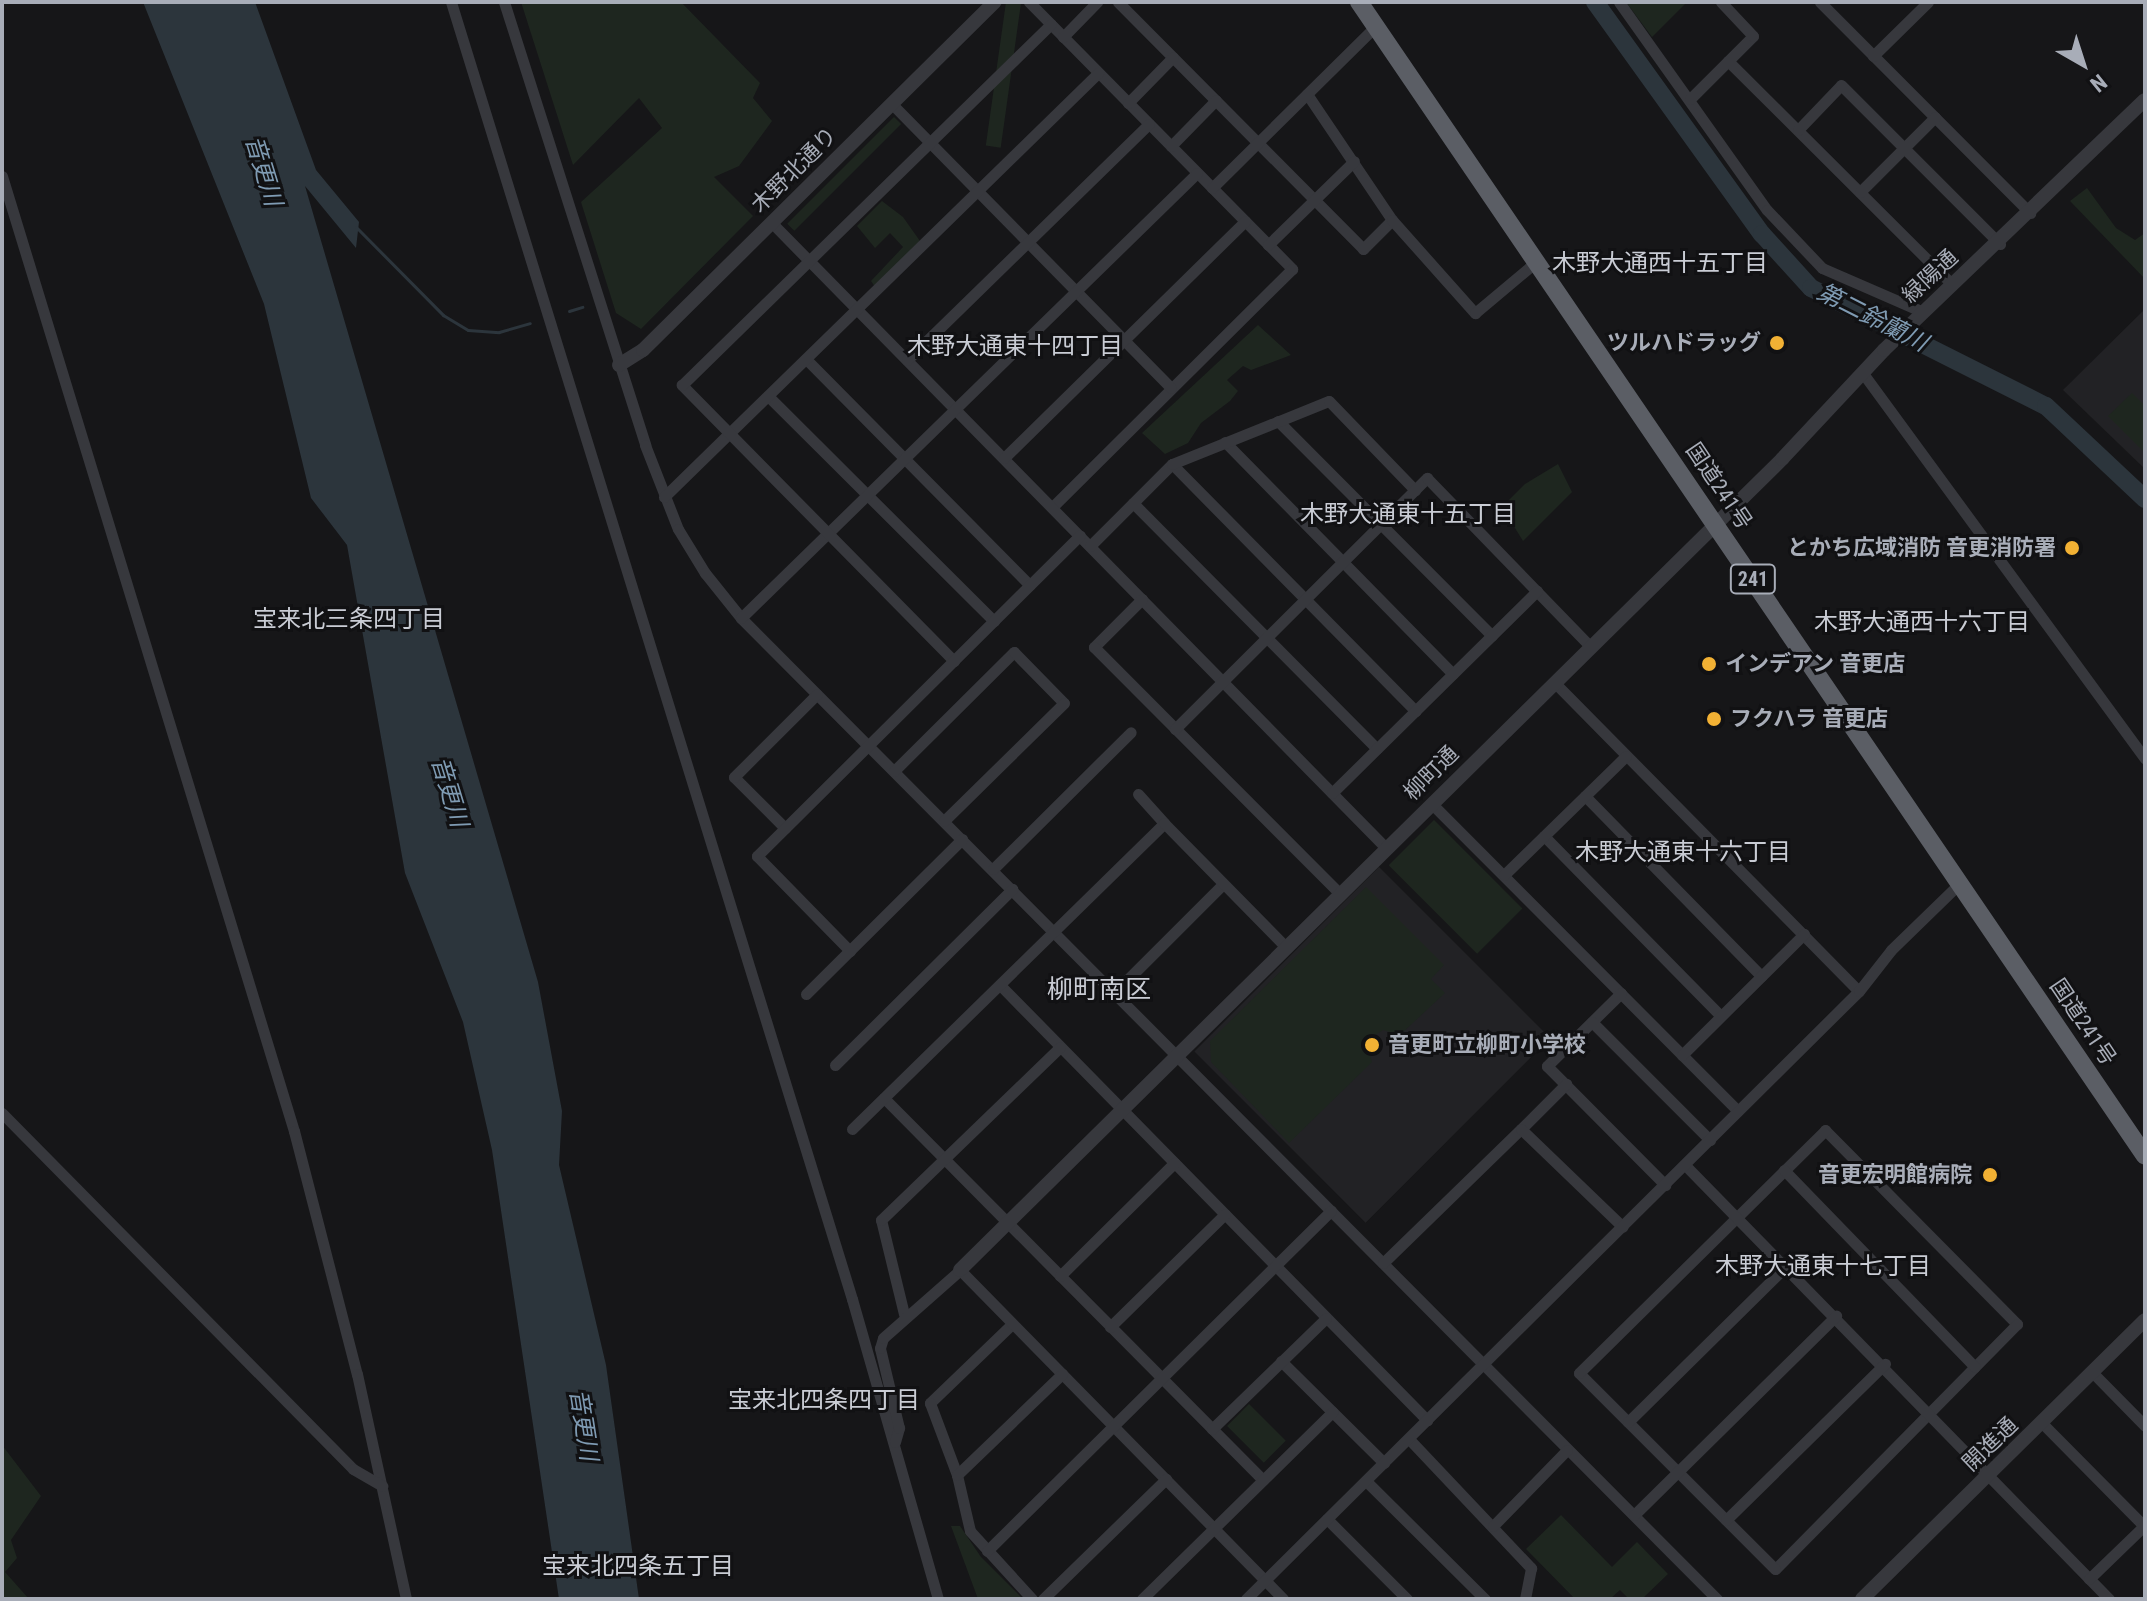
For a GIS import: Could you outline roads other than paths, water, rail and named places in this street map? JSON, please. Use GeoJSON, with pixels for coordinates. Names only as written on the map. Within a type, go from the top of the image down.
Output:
{"type":"FeatureCollection","features":[{"type":"Feature","properties":{"kind":"highway","name":"国道241号"},"geometry":{"type":"LineString","coordinates":[[1359,2],[2145,1156]]}},
{"type":"Feature","properties":{"kind":"street"},"geometry":{"type":"LineString","coordinates":[[451,2],[895,1443],[938,1599]]}},
{"type":"Feature","properties":{"kind":"street"},"geometry":{"type":"LineString","coordinates":[[504,2],[664,497],[705,573],[741,618],[1717,1599]]}},
{"type":"Feature","properties":{"kind":"street","name":"木野北通り"},"geometry":{"type":"LineString","coordinates":[[619,365],[643,350],[995,2]]}},
{"type":"Feature","properties":{"kind":"street"},"geometry":{"type":"LineString","coordinates":[[1029,2],[1292,269],[1052,507]]}},
{"type":"Feature","properties":{"kind":"street"},"geometry":{"type":"LineString","coordinates":[[1063,37],[1097,2]]}},
{"type":"Feature","properties":{"kind":"street"},"geometry":{"type":"LineString","coordinates":[[1118,2],[1363,249],[1392,220]]}},
{"type":"Feature","properties":{"kind":"street"},"geometry":{"type":"LineString","coordinates":[[1619,2],[1767,210],[1822,268],[1920,316]]}},
{"type":"Feature","properties":{"kind":"street"},"geometry":{"type":"LineString","coordinates":[[1690,99],[1753,36],[1721,2]]}},
{"type":"Feature","properties":{"kind":"street"},"geometry":{"type":"LineString","coordinates":[[1873,56],[1928,2]]}},
{"type":"Feature","properties":{"kind":"street"},"geometry":{"type":"LineString","coordinates":[[1823,3],[2030,213]]}},
{"type":"Feature","properties":{"kind":"street"},"geometry":{"type":"LineString","coordinates":[[954,661],[682,385],[1051,24]]}},
{"type":"Feature","properties":{"kind":"street"},"geometry":{"type":"LineString","coordinates":[[1212,188],[1377,25]]}},
{"type":"Feature","properties":{"kind":"street"},"geometry":{"type":"LineString","coordinates":[[1128,103],[1173,57]]}},
{"type":"Feature","properties":{"kind":"street"},"geometry":{"type":"LineString","coordinates":[[1728,61],[1952,284]]}},
{"type":"Feature","properties":{"kind":"street"},"geometry":{"type":"LineString","coordinates":[[664,497],[1098,73]]}},
{"type":"Feature","properties":{"kind":"street"},"geometry":{"type":"LineString","coordinates":[[1798,130],[1841,85],[2000,244]]}},
{"type":"Feature","properties":{"kind":"street"},"geometry":{"type":"LineString","coordinates":[[1307,94],[1392,220],[1475,313],[1537,261]]}},
{"type":"Feature","properties":{"kind":"street"},"geometry":{"type":"LineString","coordinates":[[1171,146],[1216,100]]}},
{"type":"Feature","properties":{"kind":"street","name":"緑陽通"},"geometry":{"type":"LineString","coordinates":[[1715,523],[1884,350],[1952,284],[2000,244],[2145,100]]}},
{"type":"Feature","properties":{"kind":"street"},"geometry":{"type":"LineString","coordinates":[[892,104],[1171,388]]}},
{"type":"Feature","properties":{"kind":"street"},"geometry":{"type":"LineString","coordinates":[[1860,192],[1935,117]]}},
{"type":"Feature","properties":{"kind":"street"},"geometry":{"type":"LineString","coordinates":[[907,360],[1149,124]]}},
{"type":"Feature","properties":{"kind":"street"},"geometry":{"type":"LineString","coordinates":[[1268,245],[1354,161]]}},
{"type":"Feature","properties":{"kind":"street"},"geometry":{"type":"LineString","coordinates":[[741,618],[1197,173]]}},
{"type":"Feature","properties":{"kind":"street"},"geometry":{"type":"LineString","coordinates":[[2,176],[294,1131],[383,1486],[406,1599]]}},
{"type":"Feature","properties":{"kind":"street"},"geometry":{"type":"LineString","coordinates":[[1004,458],[1245,221]]}},
{"type":"Feature","properties":{"kind":"street"},"geometry":{"type":"LineString","coordinates":[[772,223],[1386,848]]}},
{"type":"Feature","properties":{"kind":"street"},"geometry":{"type":"LineString","coordinates":[[806,359],[1030,585]]}},
{"type":"Feature","properties":{"kind":"street"},"geometry":{"type":"LineString","coordinates":[[1862,372],[2145,758]]}},
{"type":"Feature","properties":{"kind":"street"},"geometry":{"type":"LineString","coordinates":[[768,396],[994,621]]}},
{"type":"Feature","properties":{"kind":"street"},"geometry":{"type":"LineString","coordinates":[[1090,546],[1172,464],[1329,401],[1415,490]]}},
{"type":"Feature","properties":{"kind":"street"},"geometry":{"type":"LineString","coordinates":[[1278,421],[1492,636]]}},
{"type":"Feature","properties":{"kind":"street"},"geometry":{"type":"LineString","coordinates":[[1225,442],[1453,674]]}},
{"type":"Feature","properties":{"kind":"street"},"geometry":{"type":"LineString","coordinates":[[1172,464],[1416,711]]}},
{"type":"Feature","properties":{"kind":"street"},"geometry":{"type":"LineString","coordinates":[[1175,729],[1427,478],[1590,646]]}},
{"type":"Feature","properties":{"kind":"street"},"geometry":{"type":"LineString","coordinates":[[1133,503],[1377,749]]}},
{"type":"Feature","properties":{"kind":"street","name":"柳町通"},"geometry":{"type":"LineString","coordinates":[[960,1270],[1715,523]]}},
{"type":"Feature","properties":{"kind":"street"},"geometry":{"type":"LineString","coordinates":[[850,951],[757,856],[1080,535]]}},
{"type":"Feature","properties":{"kind":"street"},"geometry":{"type":"LineString","coordinates":[[1332,793],[1537,591]]}},
{"type":"Feature","properties":{"kind":"street"},"geometry":{"type":"LineString","coordinates":[[1142,599],[1094,647],[1340,894]]}},
{"type":"Feature","properties":{"kind":"street"},"geometry":{"type":"LineString","coordinates":[[894,771],[1014,652],[1064,703],[944,821]]}},
{"type":"Feature","properties":{"kind":"street"},"geometry":{"type":"LineString","coordinates":[[1554,682],[1859,991]]}},
{"type":"Feature","properties":{"kind":"street"},"geometry":{"type":"LineString","coordinates":[[785,828],[734,777],[817,694]]}},
{"type":"Feature","properties":{"kind":"street"},"geometry":{"type":"LineString","coordinates":[[993,869],[1131,732]]}},
{"type":"Feature","properties":{"kind":"street"},"geometry":{"type":"LineString","coordinates":[[1504,875],[1626,756]]}},
{"type":"Feature","properties":{"kind":"street"},"geometry":{"type":"LineString","coordinates":[[1138,794],[1286,947]]}},
{"type":"Feature","properties":{"kind":"street"},"geometry":{"type":"LineString","coordinates":[[1585,796],[1761,976]]}},
{"type":"Feature","properties":{"kind":"street"},"geometry":{"type":"LineString","coordinates":[[1432,804],[1738,1111]]}},
{"type":"Feature","properties":{"kind":"street"},"geometry":{"type":"LineString","coordinates":[[852,1129],[1164,823]]}},
{"type":"Feature","properties":{"kind":"street"},"geometry":{"type":"LineString","coordinates":[[1544,836],[1721,1016]]}},
{"type":"Feature","properties":{"kind":"street"},"geometry":{"type":"LineString","coordinates":[[806,994],[962,839]]}},
{"type":"Feature","properties":{"kind":"street"},"geometry":{"type":"LineString","coordinates":[[1246,1599],[1859,991],[1960,883]]}},
{"type":"Feature","properties":{"kind":"street"},"geometry":{"type":"LineString","coordinates":[[1115,992],[1223,884]]}},
{"type":"Feature","properties":{"kind":"street"},"geometry":{"type":"LineString","coordinates":[[835,1065],[1012,889]]}},
{"type":"Feature","properties":{"kind":"street"},"geometry":{"type":"LineString","coordinates":[[1682,1055],[1804,934]]}},
{"type":"Feature","properties":{"kind":"street"},"geometry":{"type":"LineString","coordinates":[[1000,985],[1427,1420]]}},
{"type":"Feature","properties":{"kind":"street"},"geometry":{"type":"LineString","coordinates":[[1621,993],[1547,1066],[1665,1185]]}},
{"type":"Feature","properties":{"kind":"street"},"geometry":{"type":"LineString","coordinates":[[1592,1022],[1710,1140]]}},
{"type":"Feature","properties":{"kind":"street"},"geometry":{"type":"LineString","coordinates":[[904,1314],[881,1220],[1060,1047]]}},
{"type":"Feature","properties":{"kind":"street"},"geometry":{"type":"LineString","coordinates":[[1383,1263],[1566,1084]]}},
{"type":"Feature","properties":{"kind":"street"},"geometry":{"type":"LineString","coordinates":[[884,1098],[1263,1480]]}},
{"type":"Feature","properties":{"kind":"street"},"geometry":{"type":"LineString","coordinates":[[2,1113],[353,1469],[383,1486]]}},
{"type":"Feature","properties":{"kind":"street"},"geometry":{"type":"LineString","coordinates":[[1521,1129],[1623,1227]]}},
{"type":"Feature","properties":{"kind":"street"},"geometry":{"type":"LineString","coordinates":[[1825,1130],[2017,1324],[1775,1569],[1579,1373],[1784,1170],[1825,1130]]}},
{"type":"Feature","properties":{"kind":"street"},"geometry":{"type":"LineString","coordinates":[[1060,1276],[1174,1163]]}},
{"type":"Feature","properties":{"kind":"street"},"geometry":{"type":"LineString","coordinates":[[1685,1165],[1885,1364],[2109,1599]]}},
{"type":"Feature","properties":{"kind":"street"},"geometry":{"type":"LineString","coordinates":[[1784,1170],[1975,1367]]}},
{"type":"Feature","properties":{"kind":"street"},"geometry":{"type":"LineString","coordinates":[[987,1551],[1331,1211]]}},
{"type":"Feature","properties":{"kind":"street"},"geometry":{"type":"LineString","coordinates":[[1110,1327],[1225,1214]]}},
{"type":"Feature","properties":{"kind":"street"},"geometry":{"type":"LineString","coordinates":[[1628,1422],[1786,1266]]}},
{"type":"Feature","properties":{"kind":"street"},"geometry":{"type":"LineString","coordinates":[[895,1443],[899,1428],[880,1348],[904,1314],[960,1270],[1283,1599]]}},
{"type":"Feature","properties":{"kind":"street"},"geometry":{"type":"LineString","coordinates":[[1634,1515],[1836,1316]]}},
{"type":"Feature","properties":{"kind":"street"},"geometry":{"type":"LineString","coordinates":[[1212,1429],[1326,1318]]}},
{"type":"Feature","properties":{"kind":"street"},"geometry":{"type":"LineString","coordinates":[[1012,1324],[930,1403],[957,1475],[970,1531],[1032,1599]]}},
{"type":"Feature","properties":{"kind":"street","name":"開進通"},"geometry":{"type":"LineString","coordinates":[[1862,1599],[2144,1324]]}},
{"type":"Feature","properties":{"kind":"street"},"geometry":{"type":"LineString","coordinates":[[1281,1361],[1384,1463]]}},
{"type":"Feature","properties":{"kind":"street"},"geometry":{"type":"LineString","coordinates":[[1726,1520],[1885,1364]]}},
{"type":"Feature","properties":{"kind":"street"},"geometry":{"type":"LineString","coordinates":[[2093,1373],[2145,1426]]}},
{"type":"Feature","properties":{"kind":"street"},"geometry":{"type":"LineString","coordinates":[[957,1475],[1062,1374]]}},
{"type":"Feature","properties":{"kind":"street"},"geometry":{"type":"LineString","coordinates":[[1142,1599],[1332,1412]]}},
{"type":"Feature","properties":{"kind":"street"},"geometry":{"type":"LineString","coordinates":[[2043,1424],[2145,1526],[2089,1579]]}},
{"type":"Feature","properties":{"kind":"street"},"geometry":{"type":"LineString","coordinates":[[1409,1439],[1531,1568],[1530,1594],[1525,1599]]}},
{"type":"Feature","properties":{"kind":"street"},"geometry":{"type":"LineString","coordinates":[[1493,1526],[1567,1450]]}},
{"type":"Feature","properties":{"kind":"street"},"geometry":{"type":"LineString","coordinates":[[1043,1599],[1166,1479]]}},
{"type":"Feature","properties":{"kind":"street"},"geometry":{"type":"LineString","coordinates":[[1366,1481],[1485,1599]]}},
{"type":"Feature","properties":{"kind":"street"},"geometry":{"type":"LineString","coordinates":[[1327,1519],[1407,1599]]}},
{"type":"Feature","properties":{"kind":"water","name":"音更川"},"geometry":{"type":"Polygon","coordinates":[[[143,2],[255,2],[316,170],[359,222],[356,248],[305,186],[538,982],[562,1111],[559,1165],[606,1365],[639,1599],[559,1599],[492,1150],[463,1022],[405,873],[347,545],[311,498],[264,304],[143,2]]]}},
{"type":"Feature","properties":{"kind":"waterway","name":"第二鈴蘭川"},"geometry":{"type":"LineString","coordinates":[[1595,2],[1762,234],[1811,288],[2046,406],[2145,499]]}},
{"type":"Feature","properties":{"kind":"waterway"},"geometry":{"type":"LineString","coordinates":[[356,227],[443,315],[468,330],[499,332],[530,323]]}},
{"type":"Feature","properties":{"kind":"waterway"},"geometry":{"type":"LineString","coordinates":[[569,311],[582,307]]}},
{"type":"Feature","properties":{"kind":"place","name":"ツルハドラッグ"},"geometry":{"type":"Point","coordinates":[1777,343]}},
{"type":"Feature","properties":{"kind":"place","name":"とかち広域消防 音更消防署"},"geometry":{"type":"Point","coordinates":[2072,548]}},
{"type":"Feature","properties":{"kind":"place","name":"インデアン 音更店"},"geometry":{"type":"Point","coordinates":[1709,664]}},
{"type":"Feature","properties":{"kind":"place","name":"フクハラ 音更店"},"geometry":{"type":"Point","coordinates":[1714,719]}},
{"type":"Feature","properties":{"kind":"place","name":"音更町立柳町小学校"},"geometry":{"type":"Point","coordinates":[1372,1045]}},
{"type":"Feature","properties":{"kind":"place","name":"音更宏明館病院"},"geometry":{"type":"Point","coordinates":[1990,1175]}},
{"type":"Feature","properties":{"kind":"district","name":"木野大通西十五丁目"},"geometry":{"type":"Point","coordinates":[1660,264]}},
{"type":"Feature","properties":{"kind":"district","name":"木野大通東十四丁目"},"geometry":{"type":"Point","coordinates":[1015,347]}},
{"type":"Feature","properties":{"kind":"district","name":"木野大通東十五丁目"},"geometry":{"type":"Point","coordinates":[1408,515]}},
{"type":"Feature","properties":{"kind":"district","name":"宝来北三条四丁目"},"geometry":{"type":"Point","coordinates":[349,620]}},
{"type":"Feature","properties":{"kind":"district","name":"木野大通西十六丁目"},"geometry":{"type":"Point","coordinates":[1922,623]}},
{"type":"Feature","properties":{"kind":"district","name":"木野大通東十六丁目"},"geometry":{"type":"Point","coordinates":[1683,853]}},
{"type":"Feature","properties":{"kind":"district","name":"柳町南区"},"geometry":{"type":"Point","coordinates":[1099,990]}},
{"type":"Feature","properties":{"kind":"district","name":"木野大通東十七丁目"},"geometry":{"type":"Point","coordinates":[1823,1267]}},
{"type":"Feature","properties":{"kind":"district","name":"宝来北四条四丁目"},"geometry":{"type":"Point","coordinates":[824,1401]}},
{"type":"Feature","properties":{"kind":"district","name":"宝来北四条五丁目"},"geometry":{"type":"Point","coordinates":[638,1567]}}]}
